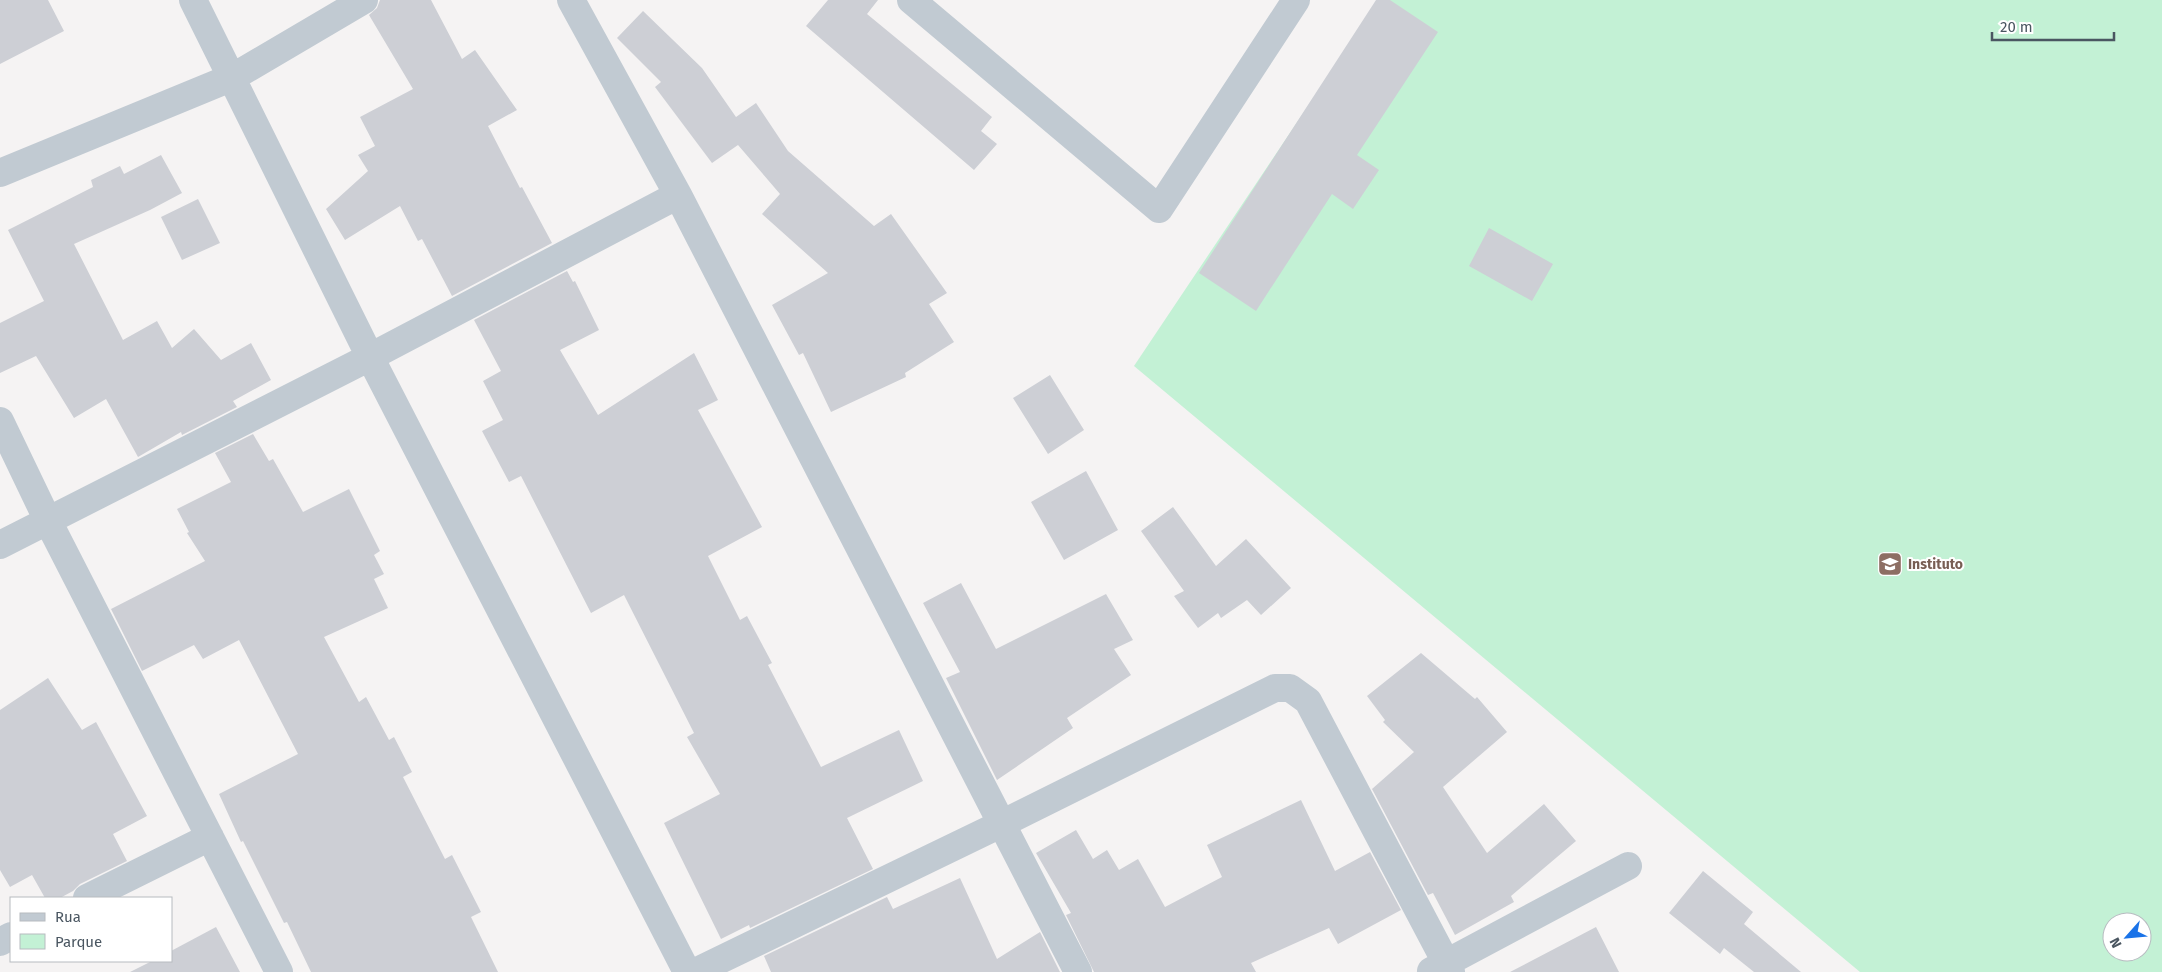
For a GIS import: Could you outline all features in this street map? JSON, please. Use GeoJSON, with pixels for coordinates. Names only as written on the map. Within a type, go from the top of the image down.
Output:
{"type":"FeatureCollection","features":[{"type":"Feature","properties":{"kind":"street"},"geometry":{"type":"LineString","coordinates":[[193,0],[233,77],[370,357],[687,972]]}},
{"type":"Feature","properties":{"kind":"street"},"geometry":{"type":"LineString","coordinates":[[0,173],[233,77],[364,0]]}},
{"type":"Feature","properties":{"kind":"street"},"geometry":{"type":"LineString","coordinates":[[571,0],[678,195],[1000,824],[1078,972]]}},
{"type":"Feature","properties":{"kind":"street"},"geometry":{"type":"LineString","coordinates":[[911,0],[1158,209],[1296,0]]}},
{"type":"Feature","properties":{"kind":"street"},"geometry":{"type":"LineString","coordinates":[[0,545],[370,357],[678,195]]}},
{"type":"Feature","properties":{"kind":"street"},"geometry":{"type":"LineString","coordinates":[[0,421],[48,521],[279,972]]}},
{"type":"Feature","properties":{"kind":"street"},"geometry":{"type":"LineString","coordinates":[[695,972],[1275,688],[1290,688],[1308,701],[1442,969],[1628,866]]}},
{"type":"Feature","properties":{"kind":"street"},"geometry":{"type":"LineString","coordinates":[[89,897],[210,837]]}},
{"type":"Feature","properties":{"kind":"green space"},"geometry":{"type":"Polygon","coordinates":[[[1379,0],[2162,0],[2162,972],[1860,972],[1134,366],[1379,0]]]}},
{"type":"Feature","properties":{"kind":"building"},"geometry":{"type":"Polygon","coordinates":[[[0,0],[48,0],[64,31],[0,64],[0,0]]]}},
{"type":"Feature","properties":{"kind":"building"},"geometry":{"type":"Polygon","coordinates":[[[380,0],[431,0],[462,59],[475,50],[517,110],[488,126],[520,188],[522,187],[552,243],[452,296],[422,239],[418,241],[400,206],[345,240],[326,209],[368,171],[358,155],[375,146],[360,117],[413,89],[369,15],[377,8],[380,0]]]}},
{"type":"Feature","properties":{"kind":"building"},"geometry":{"type":"Polygon","coordinates":[[[828,0],[878,0],[867,14],[992,117],[981,131],[997,144],[974,170],[806,26],[828,0]]]}},
{"type":"Feature","properties":{"kind":"building"},"geometry":{"type":"Polygon","coordinates":[[[1376,0],[1390,0],[1438,32],[1357,155],[1379,170],[1353,209],[1332,194],[1256,311],[1199,273],[1376,0]]]}},
{"type":"Feature","properties":{"kind":"building"},"geometry":{"type":"Polygon","coordinates":[[[643,11],[702,68],[736,117],[756,103],[788,151],[874,226],[891,214],[947,293],[929,304],[954,342],[905,373],[906,377],[831,412],[803,353],[799,355],[772,305],[828,273],[762,214],[780,194],[738,145],[712,163],[655,87],[661,82],[617,38],[643,11]]]}},
{"type":"Feature","properties":{"kind":"building"},"geometry":{"type":"Polygon","coordinates":[[[161,155],[182,193],[150,210],[74,244],[123,340],[157,321],[172,348],[194,329],[221,360],[251,343],[271,380],[233,401],[237,407],[182,435],[181,432],[138,457],[106,399],[74,418],[36,356],[0,373],[0,323],[44,301],[8,230],[93,187],[91,180],[120,166],[124,174],[161,155]]]}},
{"type":"Feature","properties":{"kind":"building"},"geometry":{"type":"Polygon","coordinates":[[[198,199],[220,243],[182,260],[161,217],[198,199]]]}},
{"type":"Feature","properties":{"kind":"building"},"geometry":{"type":"Polygon","coordinates":[[[1489,228],[1553,264],[1532,301],[1469,266],[1489,228]]]}},
{"type":"Feature","properties":{"kind":"building"},"geometry":{"type":"Polygon","coordinates":[[[567,271],[573,282],[575,281],[599,330],[560,350],[598,415],[694,353],[718,400],[698,410],[762,527],[708,556],[740,620],[747,616],[772,663],[768,665],[821,767],[899,730],[923,781],[847,818],[873,869],[750,928],[749,925],[721,939],[664,823],[720,794],[687,737],[694,733],[624,595],[591,613],[521,476],[509,482],[482,431],[503,420],[483,381],[501,371],[474,320],[567,271]]]}},
{"type":"Feature","properties":{"kind":"building"},"geometry":{"type":"Polygon","coordinates":[[[1050,375],[1084,430],[1048,454],[1013,398],[1050,375]]]}},
{"type":"Feature","properties":{"kind":"building"},"geometry":{"type":"Polygon","coordinates":[[[253,434],[269,461],[273,459],[303,512],[349,489],[380,551],[374,555],[384,574],[374,579],[388,608],[324,637],[359,702],[366,697],[389,740],[394,737],[412,772],[403,777],[445,859],[452,855],[481,912],[471,917],[498,972],[311,972],[287,922],[284,923],[243,841],[241,842],[219,794],[298,754],[239,640],[203,659],[194,645],[142,671],[111,609],[205,561],[187,533],[189,532],[177,509],[231,482],[215,453],[253,434]]]}},
{"type":"Feature","properties":{"kind":"building"},"geometry":{"type":"Polygon","coordinates":[[[1086,471],[1118,530],[1064,560],[1031,502],[1086,471]]]}},
{"type":"Feature","properties":{"kind":"building"},"geometry":{"type":"Polygon","coordinates":[[[1173,507],[1216,566],[1246,539],[1291,588],[1261,615],[1247,600],[1221,618],[1218,613],[1198,628],[1174,596],[1184,591],[1141,531],[1173,507]]]}},
{"type":"Feature","properties":{"kind":"building"},"geometry":{"type":"Polygon","coordinates":[[[961,583],[996,649],[1106,594],[1133,640],[1114,649],[1131,675],[1067,718],[1073,728],[997,780],[946,678],[960,672],[923,603],[961,583]]]}},
{"type":"Feature","properties":{"kind":"building"},"geometry":{"type":"Polygon","coordinates":[[[1421,653],[1475,699],[1477,697],[1507,732],[1443,787],[1487,853],[1544,804],[1576,841],[1511,896],[1514,902],[1455,935],[1433,893],[1428,895],[1372,789],[1414,752],[1383,722],[1385,720],[1367,696],[1421,653]]]}},
{"type":"Feature","properties":{"kind":"building"},"geometry":{"type":"Polygon","coordinates":[[[48,678],[82,730],[96,722],[147,816],[113,834],[127,861],[80,884],[73,891],[62,897],[44,897],[32,875],[10,887],[0,870],[0,710],[48,678]]]}},
{"type":"Feature","properties":{"kind":"building"},"geometry":{"type":"Polygon","coordinates":[[[1301,800],[1335,871],[1370,852],[1401,910],[1338,944],[1329,928],[1251,963],[1256,972],[1094,972],[1066,915],[1071,913],[1036,853],[1076,830],[1093,859],[1107,850],[1119,870],[1138,859],[1165,907],[1222,877],[1207,845],[1301,800]]]}},
{"type":"Feature","properties":{"kind":"building"},"geometry":{"type":"Polygon","coordinates":[[[1703,871],[1753,912],[1744,924],[1801,972],[1754,972],[1724,948],[1720,954],[1669,913],[1703,871]]]}},
{"type":"Feature","properties":{"kind":"building"},"geometry":{"type":"Polygon","coordinates":[[[960,878],[997,959],[1040,932],[1060,972],[771,972],[764,956],[887,897],[893,909],[960,878]]]}},
{"type":"Feature","properties":{"kind":"building"},"geometry":{"type":"Polygon","coordinates":[[[216,927],[240,972],[130,972],[150,962],[172,962],[172,950],[216,927]]]}},
{"type":"Feature","properties":{"kind":"building"},"geometry":{"type":"Polygon","coordinates":[[[1596,927],[1619,972],[1510,972],[1596,927]]]}},
{"type":"Feature","properties":{"kind":"place","name":"Instituto"},"geometry":{"type":"Point","coordinates":[1890,564]}}]}
